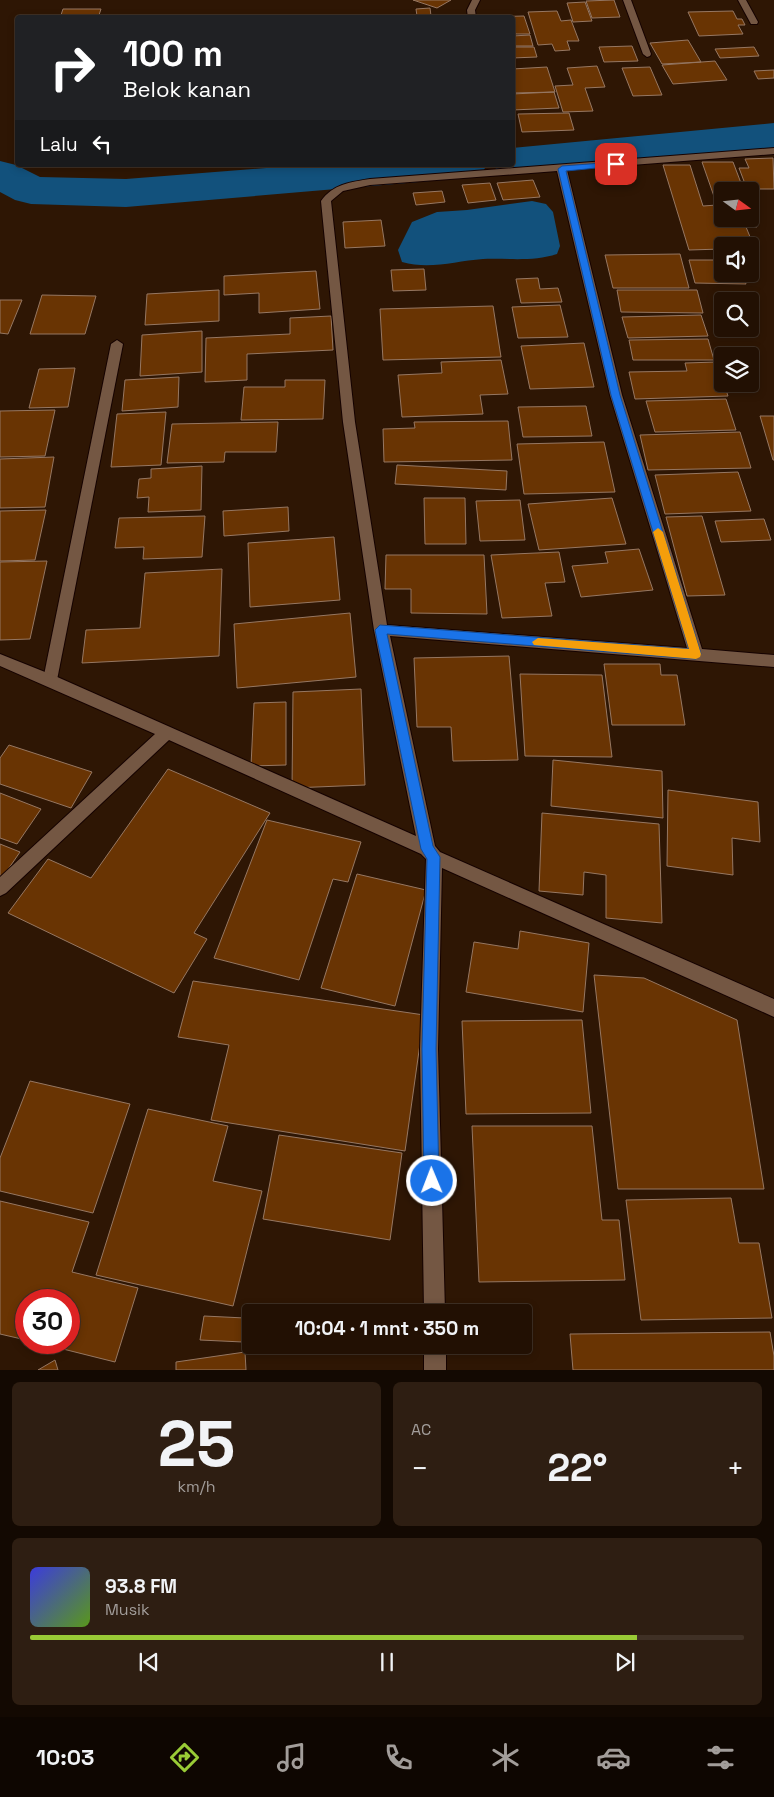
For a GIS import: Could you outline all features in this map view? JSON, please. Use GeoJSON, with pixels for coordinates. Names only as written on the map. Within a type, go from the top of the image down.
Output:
{"type":"FeatureCollection","features":[{"type":"Feature","properties":{"kind":"street"},"geometry":{"type":"LineString","coordinates":[[472,15],[476,0]]}},
{"type":"Feature","properties":{"kind":"street"},"geometry":{"type":"LineString","coordinates":[[627,0],[647,54]]}},
{"type":"Feature","properties":{"kind":"street"},"geometry":{"type":"LineString","coordinates":[[742,0],[754,22]]}},
{"type":"Feature","properties":{"kind":"street"},"geometry":{"type":"LineString","coordinates":[[434,1304],[429,1049],[430,853],[380,630],[349,422],[326,200],[335,191],[351,185],[370,182],[510,168],[562,169],[774,150]]}},
{"type":"Feature","properties":{"kind":"street"},"geometry":{"type":"LineString","coordinates":[[562,169],[616,395],[696,654]]}},
{"type":"Feature","properties":{"kind":"street"},"geometry":{"type":"LineString","coordinates":[[50,680],[117,344]]}},
{"type":"Feature","properties":{"kind":"street"},"geometry":{"type":"LineString","coordinates":[[380,630],[774,661]]}},
{"type":"Feature","properties":{"kind":"street"},"geometry":{"type":"LineString","coordinates":[[0,660],[50,680],[774,1008]]}},
{"type":"Feature","properties":{"kind":"street"},"geometry":{"type":"LineString","coordinates":[[0,888],[166,733]]}},
{"type":"Feature","properties":{"kind":"street"},"geometry":{"type":"LineString","coordinates":[[435,1354],[435,1370]]}},
{"type":"Feature","properties":{"kind":"water"},"geometry":{"type":"Polygon","coordinates":[[[532,201],[546,204],[553,212],[560,246],[557,254],[539,258],[483,259],[433,265],[402,262],[398,250],[412,222],[437,212],[532,201]]]}},
{"type":"Feature","properties":{"kind":"building"},"geometry":{"type":"Polygon","coordinates":[[[413,0],[451,0],[437,8],[413,0]]]}},
{"type":"Feature","properties":{"kind":"building"},"geometry":{"type":"Polygon","coordinates":[[[614,0],[620,17],[592,18],[586,1],[614,0]]]}},
{"type":"Feature","properties":{"kind":"building"},"geometry":{"type":"Polygon","coordinates":[[[585,2],[592,21],[573,22],[567,3],[585,2]]]}},
{"type":"Feature","properties":{"kind":"building"},"geometry":{"type":"Polygon","coordinates":[[[430,8],[431,15],[417,15],[416,9],[430,8]]]}},
{"type":"Feature","properties":{"kind":"building"},"geometry":{"type":"Polygon","coordinates":[[[63,9],[101,9],[99,15],[61,15],[63,9]]]}},
{"type":"Feature","properties":{"kind":"building"},"geometry":{"type":"Polygon","coordinates":[[[557,11],[561,21],[571,20],[579,41],[567,41],[570,50],[555,51],[552,44],[538,45],[528,12],[557,11]]]}},
{"type":"Feature","properties":{"kind":"building"},"geometry":{"type":"Polygon","coordinates":[[[733,11],[737,19],[742,19],[745,25],[738,25],[743,34],[699,36],[688,12],[733,11]]]}},
{"type":"Feature","properties":{"kind":"building"},"geometry":{"type":"Polygon","coordinates":[[[515,16],[524,16],[530,34],[516,34],[515,16]]]}},
{"type":"Feature","properties":{"kind":"building"},"geometry":{"type":"Polygon","coordinates":[[[530,35],[533,46],[515,46],[515,36],[530,35]]]}},
{"type":"Feature","properties":{"kind":"building"},"geometry":{"type":"Polygon","coordinates":[[[688,40],[701,62],[662,64],[650,43],[688,40]]]}},
{"type":"Feature","properties":{"kind":"building"},"geometry":{"type":"Polygon","coordinates":[[[632,46],[638,61],[604,62],[599,47],[632,46]]]}},
{"type":"Feature","properties":{"kind":"building"},"geometry":{"type":"Polygon","coordinates":[[[515,47],[534,47],[537,57],[515,58],[515,47]]]}},
{"type":"Feature","properties":{"kind":"building"},"geometry":{"type":"Polygon","coordinates":[[[754,47],[759,56],[720,58],[715,49],[754,47]]]}},
{"type":"Feature","properties":{"kind":"building"},"geometry":{"type":"Polygon","coordinates":[[[715,61],[727,80],[673,84],[662,65],[715,61]]]}},
{"type":"Feature","properties":{"kind":"building"},"geometry":{"type":"Polygon","coordinates":[[[597,66],[605,87],[585,88],[593,111],[563,112],[555,86],[573,85],[567,68],[597,66]]]}},
{"type":"Feature","properties":{"kind":"building"},"geometry":{"type":"Polygon","coordinates":[[[547,67],[555,92],[515,93],[515,69],[547,67]]]}},
{"type":"Feature","properties":{"kind":"building"},"geometry":{"type":"Polygon","coordinates":[[[650,67],[662,95],[633,96],[622,68],[650,67]]]}},
{"type":"Feature","properties":{"kind":"building"},"geometry":{"type":"Polygon","coordinates":[[[774,70],[774,78],[758,79],[754,71],[774,70]]]}},
{"type":"Feature","properties":{"kind":"building"},"geometry":{"type":"Polygon","coordinates":[[[554,92],[559,108],[515,110],[515,94],[554,92]]]}},
{"type":"Feature","properties":{"kind":"building"},"geometry":{"type":"Polygon","coordinates":[[[569,113],[574,130],[522,132],[518,114],[569,113]]]}},
{"type":"Feature","properties":{"kind":"building"},"geometry":{"type":"Polygon","coordinates":[[[773,158],[774,189],[759,189],[759,182],[744,182],[739,168],[749,168],[745,159],[773,158]]]}},
{"type":"Feature","properties":{"kind":"building"},"geometry":{"type":"Polygon","coordinates":[[[702,162],[733,162],[741,182],[714,182],[714,196],[702,162]]]}},
{"type":"Feature","properties":{"kind":"building"},"geometry":{"type":"Polygon","coordinates":[[[663,165],[690,165],[703,206],[714,205],[714,228],[746,228],[750,237],[714,237],[714,249],[689,250],[663,165]]]}},
{"type":"Feature","properties":{"kind":"building"},"geometry":{"type":"Polygon","coordinates":[[[533,180],[540,197],[503,200],[497,183],[533,180]]]}},
{"type":"Feature","properties":{"kind":"building"},"geometry":{"type":"Polygon","coordinates":[[[490,183],[496,200],[468,203],[462,185],[490,183]]]}},
{"type":"Feature","properties":{"kind":"building"},"geometry":{"type":"Polygon","coordinates":[[[442,191],[445,202],[416,205],[413,193],[442,191]]]}},
{"type":"Feature","properties":{"kind":"building"},"geometry":{"type":"Polygon","coordinates":[[[381,220],[385,246],[345,248],[343,222],[381,220]]]}},
{"type":"Feature","properties":{"kind":"building"},"geometry":{"type":"Polygon","coordinates":[[[680,254],[689,288],[613,288],[605,255],[680,254]]]}},
{"type":"Feature","properties":{"kind":"building"},"geometry":{"type":"Polygon","coordinates":[[[689,260],[714,260],[714,282],[745,282],[746,284],[695,283],[689,260]]]}},
{"type":"Feature","properties":{"kind":"building"},"geometry":{"type":"Polygon","coordinates":[[[424,269],[426,290],[393,291],[391,270],[424,269]]]}},
{"type":"Feature","properties":{"kind":"building"},"geometry":{"type":"Polygon","coordinates":[[[316,271],[320,309],[259,313],[259,293],[224,295],[224,276],[316,271]]]}},
{"type":"Feature","properties":{"kind":"building"},"geometry":{"type":"Polygon","coordinates":[[[538,278],[540,289],[558,288],[562,302],[521,303],[516,279],[538,278]]]}},
{"type":"Feature","properties":{"kind":"building"},"geometry":{"type":"Polygon","coordinates":[[[219,290],[219,321],[145,325],[147,294],[219,290]]]}},
{"type":"Feature","properties":{"kind":"building"},"geometry":{"type":"Polygon","coordinates":[[[617,290],[697,290],[703,313],[621,312],[617,290]]]}},
{"type":"Feature","properties":{"kind":"building"},"geometry":{"type":"Polygon","coordinates":[[[42,295],[96,296],[85,334],[30,334],[42,295]]]}},
{"type":"Feature","properties":{"kind":"building"},"geometry":{"type":"Polygon","coordinates":[[[0,300],[22,300],[8,334],[0,333],[0,300]]]}},
{"type":"Feature","properties":{"kind":"building"},"geometry":{"type":"Polygon","coordinates":[[[560,305],[568,337],[518,338],[512,307],[560,305]]]}},
{"type":"Feature","properties":{"kind":"building"},"geometry":{"type":"Polygon","coordinates":[[[493,306],[501,357],[383,360],[380,309],[493,306]]]}},
{"type":"Feature","properties":{"kind":"building"},"geometry":{"type":"Polygon","coordinates":[[[701,315],[708,336],[628,338],[622,317],[701,315]]]}},
{"type":"Feature","properties":{"kind":"building"},"geometry":{"type":"Polygon","coordinates":[[[331,316],[333,350],[247,354],[247,380],[205,382],[206,338],[290,334],[290,318],[331,316]]]}},
{"type":"Feature","properties":{"kind":"building"},"geometry":{"type":"Polygon","coordinates":[[[202,331],[202,372],[140,376],[142,335],[202,331]]]}},
{"type":"Feature","properties":{"kind":"building"},"geometry":{"type":"Polygon","coordinates":[[[708,339],[714,360],[633,360],[629,340],[708,339]]]}},
{"type":"Feature","properties":{"kind":"building"},"geometry":{"type":"Polygon","coordinates":[[[584,343],[594,387],[530,389],[521,346],[584,343]]]}},
{"type":"Feature","properties":{"kind":"building"},"geometry":{"type":"Polygon","coordinates":[[[501,360],[508,394],[480,395],[483,414],[402,417],[398,375],[442,373],[441,362],[501,360]]]}},
{"type":"Feature","properties":{"kind":"building"},"geometry":{"type":"Polygon","coordinates":[[[714,362],[714,392],[727,392],[728,396],[635,399],[629,372],[687,371],[685,363],[714,362]]]}},
{"type":"Feature","properties":{"kind":"building"},"geometry":{"type":"Polygon","coordinates":[[[75,368],[68,407],[29,408],[39,369],[75,368]]]}},
{"type":"Feature","properties":{"kind":"building"},"geometry":{"type":"Polygon","coordinates":[[[179,377],[178,407],[122,411],[125,380],[179,377]]]}},
{"type":"Feature","properties":{"kind":"building"},"geometry":{"type":"Polygon","coordinates":[[[285,380],[325,380],[323,419],[241,420],[244,387],[285,387],[285,380]]]}},
{"type":"Feature","properties":{"kind":"building"},"geometry":{"type":"Polygon","coordinates":[[[726,399],[736,430],[655,432],[646,401],[726,399]]]}},
{"type":"Feature","properties":{"kind":"building"},"geometry":{"type":"Polygon","coordinates":[[[586,406],[592,436],[523,437],[518,407],[586,406]]]}},
{"type":"Feature","properties":{"kind":"building"},"geometry":{"type":"Polygon","coordinates":[[[55,410],[45,456],[0,457],[0,411],[55,410]]]}},
{"type":"Feature","properties":{"kind":"building"},"geometry":{"type":"Polygon","coordinates":[[[166,412],[161,465],[111,467],[117,414],[166,412]]]}},
{"type":"Feature","properties":{"kind":"building"},"geometry":{"type":"Polygon","coordinates":[[[760,416],[774,416],[774,460],[773,460],[760,416]]]}},
{"type":"Feature","properties":{"kind":"building"},"geometry":{"type":"Polygon","coordinates":[[[508,421],[512,460],[384,462],[383,429],[415,428],[414,422],[508,421]]]}},
{"type":"Feature","properties":{"kind":"building"},"geometry":{"type":"Polygon","coordinates":[[[278,422],[276,452],[225,452],[224,462],[167,463],[172,424],[278,422]]]}},
{"type":"Feature","properties":{"kind":"building"},"geometry":{"type":"Polygon","coordinates":[[[740,432],[751,468],[648,470],[640,435],[740,432]]]}},
{"type":"Feature","properties":{"kind":"building"},"geometry":{"type":"Polygon","coordinates":[[[604,442],[615,492],[524,494],[517,444],[604,442]]]}},
{"type":"Feature","properties":{"kind":"building"},"geometry":{"type":"Polygon","coordinates":[[[54,457],[45,507],[0,508],[0,459],[54,457]]]}},
{"type":"Feature","properties":{"kind":"building"},"geometry":{"type":"Polygon","coordinates":[[[397,465],[507,471],[506,490],[395,484],[397,465]]]}},
{"type":"Feature","properties":{"kind":"building"},"geometry":{"type":"Polygon","coordinates":[[[202,466],[201,510],[148,512],[149,497],[137,498],[139,479],[151,478],[151,469],[202,466]]]}},
{"type":"Feature","properties":{"kind":"building"},"geometry":{"type":"Polygon","coordinates":[[[738,472],[751,511],[665,514],[655,475],[738,472]]]}},
{"type":"Feature","properties":{"kind":"building"},"geometry":{"type":"Polygon","coordinates":[[[424,498],[465,498],[466,544],[425,544],[424,498]]]}},
{"type":"Feature","properties":{"kind":"building"},"geometry":{"type":"Polygon","coordinates":[[[612,498],[626,544],[539,550],[528,504],[612,498]]]}},
{"type":"Feature","properties":{"kind":"building"},"geometry":{"type":"Polygon","coordinates":[[[520,500],[525,540],[480,541],[476,501],[520,500]]]}},
{"type":"Feature","properties":{"kind":"building"},"geometry":{"type":"Polygon","coordinates":[[[288,507],[289,531],[224,536],[223,511],[288,507]]]}},
{"type":"Feature","properties":{"kind":"building"},"geometry":{"type":"Polygon","coordinates":[[[46,510],[35,560],[0,561],[0,511],[46,510]]]}},
{"type":"Feature","properties":{"kind":"building"},"geometry":{"type":"Polygon","coordinates":[[[205,516],[202,557],[143,559],[144,547],[115,548],[119,518],[205,516]]]}},
{"type":"Feature","properties":{"kind":"building"},"geometry":{"type":"Polygon","coordinates":[[[702,516],[725,595],[687,596],[666,517],[702,516]]]}},
{"type":"Feature","properties":{"kind":"building"},"geometry":{"type":"Polygon","coordinates":[[[764,519],[771,540],[721,542],[715,521],[764,519]]]}},
{"type":"Feature","properties":{"kind":"building"},"geometry":{"type":"Polygon","coordinates":[[[334,537],[340,600],[250,607],[248,543],[334,537]]]}},
{"type":"Feature","properties":{"kind":"building"},"geometry":{"type":"Polygon","coordinates":[[[639,549],[653,590],[581,597],[572,566],[608,563],[605,552],[639,549]]]}},
{"type":"Feature","properties":{"kind":"building"},"geometry":{"type":"Polygon","coordinates":[[[559,552],[565,582],[545,583],[552,616],[502,618],[491,555],[559,552]]]}},
{"type":"Feature","properties":{"kind":"building"},"geometry":{"type":"Polygon","coordinates":[[[386,555],[484,555],[487,614],[411,613],[411,589],[385,589],[386,555]]]}},
{"type":"Feature","properties":{"kind":"building"},"geometry":{"type":"Polygon","coordinates":[[[47,561],[30,639],[0,640],[0,562],[47,561]]]}},
{"type":"Feature","properties":{"kind":"building"},"geometry":{"type":"Polygon","coordinates":[[[222,569],[219,656],[82,663],[86,630],[140,628],[145,573],[222,569]]]}},
{"type":"Feature","properties":{"kind":"building"},"geometry":{"type":"Polygon","coordinates":[[[350,613],[356,677],[237,688],[234,624],[350,613]]]}},
{"type":"Feature","properties":{"kind":"building"},"geometry":{"type":"Polygon","coordinates":[[[509,656],[518,760],[453,761],[451,727],[417,727],[414,658],[509,656]]]}},
{"type":"Feature","properties":{"kind":"building"},"geometry":{"type":"Polygon","coordinates":[[[604,664],[660,664],[661,675],[677,675],[685,725],[612,725],[604,664]]]}},
{"type":"Feature","properties":{"kind":"building"},"geometry":{"type":"Polygon","coordinates":[[[520,674],[602,675],[612,757],[525,756],[520,674]]]}},
{"type":"Feature","properties":{"kind":"building"},"geometry":{"type":"Polygon","coordinates":[[[361,689],[365,785],[292,788],[293,692],[361,689]]]}},
{"type":"Feature","properties":{"kind":"building"},"geometry":{"type":"Polygon","coordinates":[[[286,702],[286,765],[251,766],[254,703],[286,702]]]}},
{"type":"Feature","properties":{"kind":"building"},"geometry":{"type":"Polygon","coordinates":[[[9,745],[92,772],[71,808],[0,784],[0,758],[9,745]]]}},
{"type":"Feature","properties":{"kind":"building"},"geometry":{"type":"Polygon","coordinates":[[[553,760],[662,771],[663,818],[551,806],[553,760]]]}},
{"type":"Feature","properties":{"kind":"building"},"geometry":{"type":"Polygon","coordinates":[[[168,769],[270,813],[194,933],[207,939],[174,993],[8,913],[48,859],[91,878],[168,769]]]}},
{"type":"Feature","properties":{"kind":"building"},"geometry":{"type":"Polygon","coordinates":[[[668,790],[758,802],[760,842],[732,838],[733,875],[667,866],[668,790]]]}},
{"type":"Feature","properties":{"kind":"building"},"geometry":{"type":"Polygon","coordinates":[[[0,793],[41,809],[17,844],[0,838],[0,793]]]}},
{"type":"Feature","properties":{"kind":"building"},"geometry":{"type":"Polygon","coordinates":[[[542,813],[659,824],[662,923],[606,918],[606,875],[584,872],[583,895],[539,891],[542,813]]]}},
{"type":"Feature","properties":{"kind":"building"},"geometry":{"type":"Polygon","coordinates":[[[267,820],[361,842],[348,882],[333,879],[299,980],[214,958],[267,820]]]}},
{"type":"Feature","properties":{"kind":"building"},"geometry":{"type":"Polygon","coordinates":[[[0,844],[20,852],[0,881],[0,844]]]}},
{"type":"Feature","properties":{"kind":"building"},"geometry":{"type":"Polygon","coordinates":[[[357,874],[426,890],[395,1006],[321,988],[357,874]]]}},
{"type":"Feature","properties":{"kind":"building"},"geometry":{"type":"Polygon","coordinates":[[[520,931],[589,943],[583,1012],[466,992],[474,942],[518,949],[520,931]]]}},
{"type":"Feature","properties":{"kind":"building"},"geometry":{"type":"Polygon","coordinates":[[[594,975],[644,978],[737,1020],[764,1189],[618,1189],[594,975]]]}},
{"type":"Feature","properties":{"kind":"building"},"geometry":{"type":"Polygon","coordinates":[[[193,981],[424,1015],[405,1151],[211,1120],[229,1045],[178,1037],[193,981]]]}},
{"type":"Feature","properties":{"kind":"building"},"geometry":{"type":"Polygon","coordinates":[[[582,1020],[591,1113],[466,1114],[462,1021],[582,1020]]]}},
{"type":"Feature","properties":{"kind":"building"},"geometry":{"type":"Polygon","coordinates":[[[30,1081],[130,1104],[93,1213],[0,1191],[0,1158],[30,1081]]]}},
{"type":"Feature","properties":{"kind":"building"},"geometry":{"type":"Polygon","coordinates":[[[148,1109],[228,1126],[213,1181],[262,1191],[233,1306],[96,1275],[148,1109]]]}},
{"type":"Feature","properties":{"kind":"building"},"geometry":{"type":"Polygon","coordinates":[[[472,1126],[592,1126],[602,1220],[619,1220],[625,1280],[479,1282],[472,1126]]]}},
{"type":"Feature","properties":{"kind":"building"},"geometry":{"type":"Polygon","coordinates":[[[279,1135],[402,1153],[390,1240],[263,1219],[279,1135]]]}},
{"type":"Feature","properties":{"kind":"building"},"geometry":{"type":"Polygon","coordinates":[[[731,1198],[739,1243],[759,1243],[772,1318],[641,1320],[626,1200],[731,1198]]]}},
{"type":"Feature","properties":{"kind":"building"},"geometry":{"type":"Polygon","coordinates":[[[0,1201],[89,1222],[72,1272],[138,1288],[115,1362],[80,1353],[80,1289],[15,1289],[15,1337],[0,1334],[0,1201]]]}},
{"type":"Feature","properties":{"kind":"building"},"geometry":{"type":"Polygon","coordinates":[[[204,1316],[242,1318],[242,1342],[200,1340],[204,1316]]]}},
{"type":"Feature","properties":{"kind":"building"},"geometry":{"type":"Polygon","coordinates":[[[770,1332],[774,1370],[573,1370],[570,1334],[770,1332]]]}},
{"type":"Feature","properties":{"kind":"building"},"geometry":{"type":"Polygon","coordinates":[[[242,1352],[245,1354],[246,1370],[176,1370],[176,1362],[242,1352]]]}},
{"type":"Feature","properties":{"kind":"building"},"geometry":{"type":"Polygon","coordinates":[[[55,1360],[58,1370],[38,1370],[55,1360]]]}},
{"type":"Feature","properties":{"kind":"waterway"},"geometry":{"type":"LineString","coordinates":[[515,161],[774,136]]}},
{"type":"Feature","properties":{"kind":"waterway"},"geometry":{"type":"LineString","coordinates":[[0,174],[31,190],[126,193],[441,167]]}},
{"type":"Feature","properties":{"kind":"slow traffic"},"geometry":{"type":"LineString","coordinates":[[538,642],[696,654],[658,532]]}},
{"type":"Feature","properties":{"kind":"route"},"geometry":{"type":"LineString","coordinates":[[432,1181],[429,1049],[434,857],[427,849],[380,630],[696,654],[616,395],[562,169],[616,164]]}}]}
